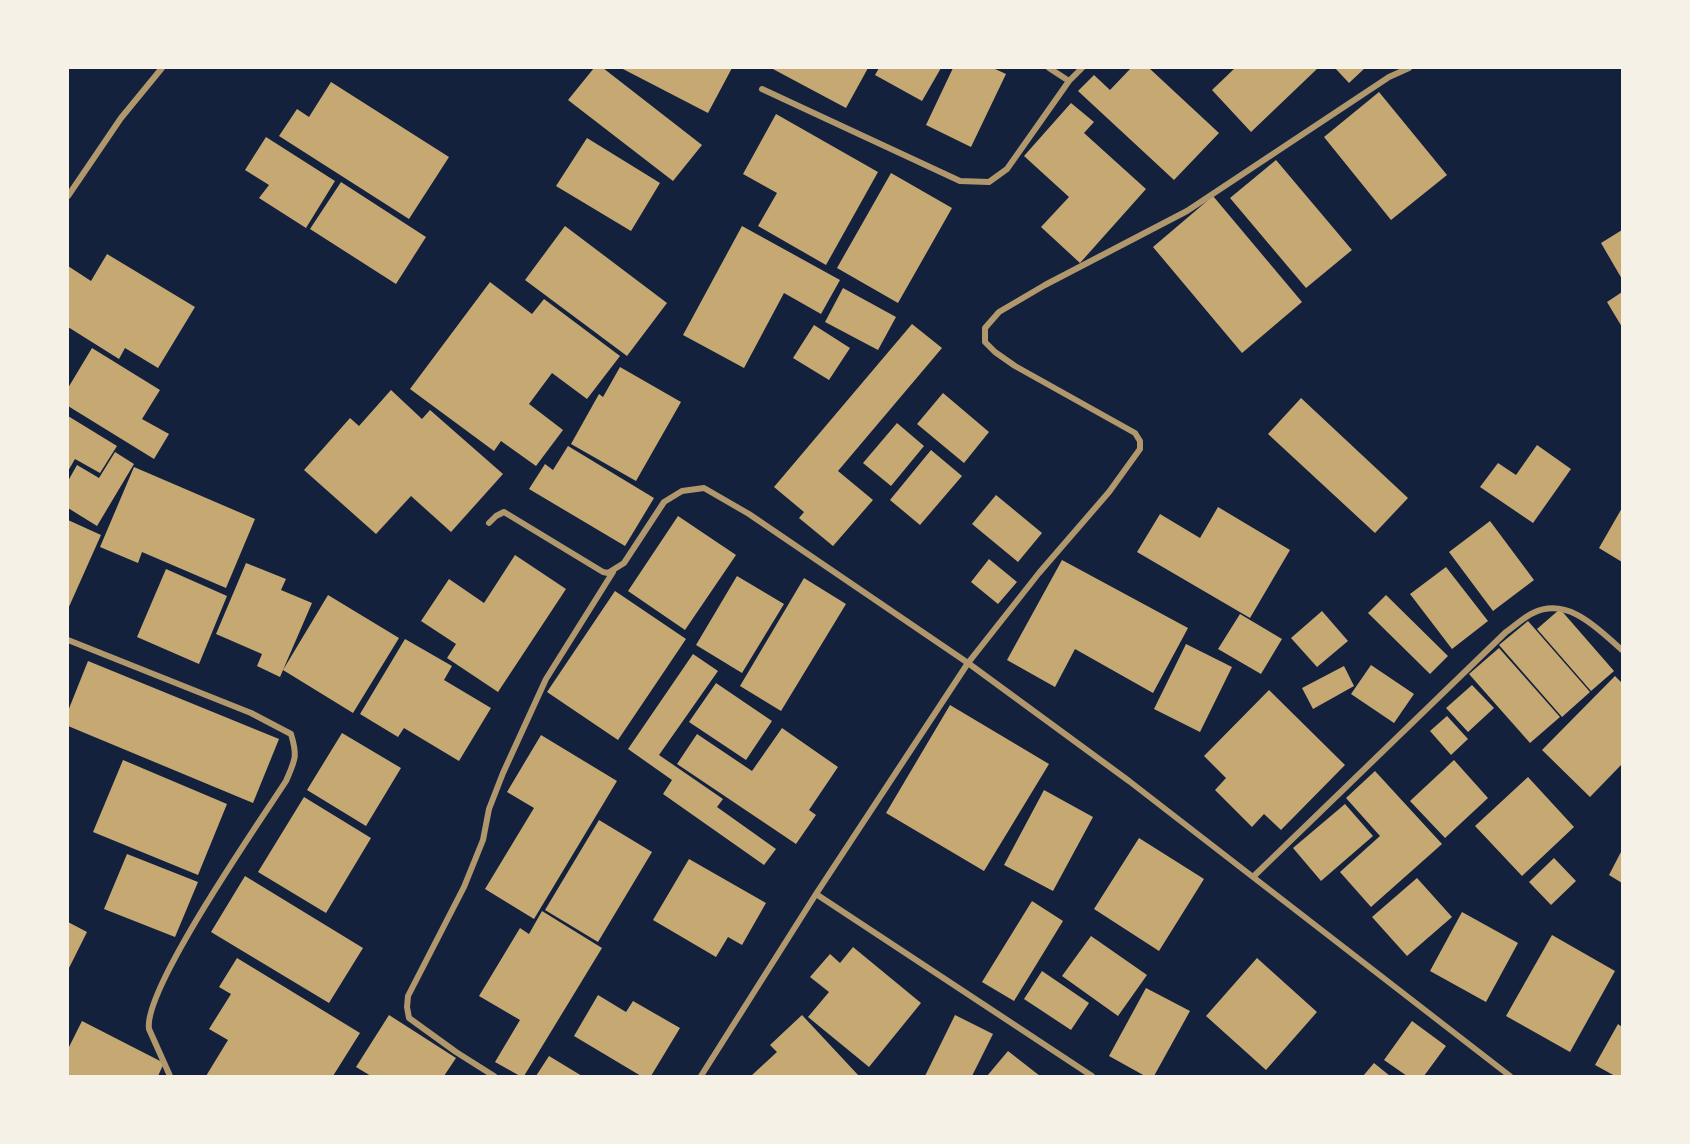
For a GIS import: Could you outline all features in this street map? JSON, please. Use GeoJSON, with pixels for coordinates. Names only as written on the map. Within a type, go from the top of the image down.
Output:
{"type":"FeatureCollection","features":[{"type":"Feature","properties":{"kind":"street"},"geometry":{"type":"LineString","coordinates":[[68,196],[121,117],[162,68]]}},
{"type":"Feature","properties":{"kind":"street"},"geometry":{"type":"LineString","coordinates":[[1049,68],[1069,81]]}},
{"type":"Feature","properties":{"kind":"street"},"geometry":{"type":"LineString","coordinates":[[762,88],[960,181],[988,182],[1007,169],[1069,81],[1082,68]]}},
{"type":"Feature","properties":{"kind":"street"},"geometry":{"type":"LineString","coordinates":[[701,1077],[816,894],[968,663],[1039,573],[1109,492],[1140,449],[1140,441],[1135,433],[1015,366],[995,352],[985,342],[985,328],[999,312],[1045,285],[1187,211],[1389,77],[1409,68]]}},
{"type":"Feature","properties":{"kind":"street"},"geometry":{"type":"LineString","coordinates":[[494,1077],[409,1018],[408,996],[464,887],[483,840],[489,809],[503,773],[546,678],[613,572],[624,563],[664,502],[682,491],[704,488],[749,514],[968,663],[1254,876],[1510,1077]]}},
{"type":"Feature","properties":{"kind":"street"},"geometry":{"type":"LineString","coordinates":[[489,523],[504,512],[603,572],[613,572]]}},
{"type":"Feature","properties":{"kind":"street"},"geometry":{"type":"LineString","coordinates":[[1254,876],[1506,632],[1534,612],[1558,607],[1586,618],[1623,650]]}},
{"type":"Feature","properties":{"kind":"street"},"geometry":{"type":"LineString","coordinates":[[68,640],[251,713],[291,735],[296,750],[295,761],[286,781],[198,919],[164,978],[152,1005],[148,1029],[170,1077]]}},
{"type":"Feature","properties":{"kind":"street"},"geometry":{"type":"LineString","coordinates":[[816,894],[1092,1077]]}},
{"type":"Feature","properties":{"kind":"building"},"geometry":{"type":"Polygon","coordinates":[[[594,68],[603,68],[702,145],[673,181],[568,100],[594,68]]]}},
{"type":"Feature","properties":{"kind":"building"},"geometry":{"type":"Polygon","coordinates":[[[621,68],[732,68],[708,113],[621,68]]]}},
{"type":"Feature","properties":{"kind":"building"},"geometry":{"type":"Polygon","coordinates":[[[771,68],[868,68],[846,108],[771,68]]]}},
{"type":"Feature","properties":{"kind":"building"},"geometry":{"type":"Polygon","coordinates":[[[879,68],[941,68],[922,101],[875,75],[879,68]]]}},
{"type":"Feature","properties":{"kind":"building"},"geometry":{"type":"Polygon","coordinates":[[[953,68],[993,68],[1006,74],[971,147],[926,125],[953,68]]]}},
{"type":"Feature","properties":{"kind":"building"},"geometry":{"type":"Polygon","coordinates":[[[1131,68],[1149,68],[1219,133],[1174,180],[1078,91],[1094,75],[1110,90],[1131,68]]]}},
{"type":"Feature","properties":{"kind":"building"},"geometry":{"type":"Polygon","coordinates":[[[1235,68],[1318,68],[1251,132],[1212,90],[1235,68]]]}},
{"type":"Feature","properties":{"kind":"building"},"geometry":{"type":"Polygon","coordinates":[[[1335,68],[1365,68],[1349,83],[1335,68]]]}},
{"type":"Feature","properties":{"kind":"building"},"geometry":{"type":"Polygon","coordinates":[[[331,82],[449,157],[409,219],[279,136],[297,109],[309,117],[331,82]]]}},
{"type":"Feature","properties":{"kind":"building"},"geometry":{"type":"Polygon","coordinates":[[[1379,92],[1447,175],[1391,220],[1324,137],[1379,92]]]}},
{"type":"Feature","properties":{"kind":"building"},"geometry":{"type":"Polygon","coordinates":[[[1071,103],[1094,122],[1084,133],[1146,189],[1080,263],[1041,227],[1069,197],[1024,156],[1071,103]]]}},
{"type":"Feature","properties":{"kind":"building"},"geometry":{"type":"Polygon","coordinates":[[[776,114],[878,172],[826,265],[758,226],[777,193],[743,174],[776,114]]]}},
{"type":"Feature","properties":{"kind":"building"},"geometry":{"type":"Polygon","coordinates":[[[266,137],[335,181],[306,228],[259,198],[269,185],[245,170],[266,137]]]}},
{"type":"Feature","properties":{"kind":"building"},"geometry":{"type":"Polygon","coordinates":[[[587,138],[660,183],[631,231],[556,186],[587,138]]]}},
{"type":"Feature","properties":{"kind":"building"},"geometry":{"type":"Polygon","coordinates":[[[1276,160],[1352,250],[1306,288],[1230,198],[1276,160]]]}},
{"type":"Feature","properties":{"kind":"building"},"geometry":{"type":"Polygon","coordinates":[[[891,173],[952,208],[898,303],[837,268],[891,173]]]}},
{"type":"Feature","properties":{"kind":"building"},"geometry":{"type":"Polygon","coordinates":[[[341,182],[426,237],[396,284],[310,229],[341,182]]]}},
{"type":"Feature","properties":{"kind":"building"},"geometry":{"type":"Polygon","coordinates":[[[1213,196],[1302,302],[1242,353],[1153,247],[1213,196]]]}},
{"type":"Feature","properties":{"kind":"building"},"geometry":{"type":"Polygon","coordinates":[[[565,226],[667,303],[627,356],[525,280],[565,226]]]}},
{"type":"Feature","properties":{"kind":"building"},"geometry":{"type":"Polygon","coordinates":[[[742,226],[840,280],[821,314],[784,293],[744,368],[683,335],[742,226]]]}},
{"type":"Feature","properties":{"kind":"building"},"geometry":{"type":"Polygon","coordinates":[[[1622,230],[1622,279],[1601,243],[1622,230]]]}},
{"type":"Feature","properties":{"kind":"building"},"geometry":{"type":"Polygon","coordinates":[[[107,254],[195,307],[158,368],[125,348],[119,359],[68,327],[68,266],[91,281],[107,254]]]}},
{"type":"Feature","properties":{"kind":"building"},"geometry":{"type":"Polygon","coordinates":[[[490,282],[532,314],[544,299],[620,356],[587,399],[552,373],[529,404],[563,430],[536,466],[501,441],[494,451],[410,389],[490,282]]]}},
{"type":"Feature","properties":{"kind":"building"},"geometry":{"type":"Polygon","coordinates":[[[843,288],[896,317],[878,350],[825,322],[843,288]]]}},
{"type":"Feature","properties":{"kind":"building"},"geometry":{"type":"Polygon","coordinates":[[[1622,292],[1622,327],[1607,302],[1622,292]]]}},
{"type":"Feature","properties":{"kind":"building"},"geometry":{"type":"Polygon","coordinates":[[[912,324],[942,348],[838,471],[873,500],[833,546],[799,518],[804,512],[774,487],[912,324]]]}},
{"type":"Feature","properties":{"kind":"building"},"geometry":{"type":"Polygon","coordinates":[[[814,325],[850,348],[829,380],[793,358],[814,325]]]}},
{"type":"Feature","properties":{"kind":"building"},"geometry":{"type":"Polygon","coordinates":[[[92,348],[160,390],[142,419],[169,434],[154,459],[68,406],[68,388],[92,348]]]}},
{"type":"Feature","properties":{"kind":"building"},"geometry":{"type":"Polygon","coordinates":[[[620,367],[681,402],[636,481],[571,444],[599,394],[603,397],[620,367]]]}},
{"type":"Feature","properties":{"kind":"building"},"geometry":{"type":"Polygon","coordinates":[[[391,390],[422,419],[430,410],[503,474],[451,532],[411,496],[376,534],[304,470],[350,418],[359,426],[391,390]]]}},
{"type":"Feature","properties":{"kind":"building"},"geometry":{"type":"Polygon","coordinates":[[[943,393],[989,432],[964,463],[917,424],[943,393]]]}},
{"type":"Feature","properties":{"kind":"building"},"geometry":{"type":"Polygon","coordinates":[[[1301,398],[1408,498],[1375,533],[1268,434],[1301,398]]]}},
{"type":"Feature","properties":{"kind":"building"},"geometry":{"type":"Polygon","coordinates":[[[68,416],[117,446],[100,473],[75,459],[68,471],[68,416]]]}},
{"type":"Feature","properties":{"kind":"building"},"geometry":{"type":"Polygon","coordinates":[[[897,423],[924,446],[891,486],[863,463],[897,423]]]}},
{"type":"Feature","properties":{"kind":"building"},"geometry":{"type":"Polygon","coordinates":[[[1537,445],[1571,469],[1533,523],[1480,487],[1498,463],[1516,475],[1537,445]]]}},
{"type":"Feature","properties":{"kind":"building"},"geometry":{"type":"Polygon","coordinates":[[[568,446],[654,498],[625,546],[529,489],[545,464],[553,470],[568,446]]]}},
{"type":"Feature","properties":{"kind":"building"},"geometry":{"type":"Polygon","coordinates":[[[931,450],[962,476],[920,525],[890,500],[931,450]]]}},
{"type":"Feature","properties":{"kind":"building"},"geometry":{"type":"Polygon","coordinates":[[[115,452],[134,464],[97,526],[68,508],[68,481],[77,465],[99,478],[115,452]]]}},
{"type":"Feature","properties":{"kind":"building"},"geometry":{"type":"Polygon","coordinates":[[[134,467],[255,519],[226,588],[142,552],[138,563],[100,547],[134,467]]]}},
{"type":"Feature","properties":{"kind":"building"},"geometry":{"type":"Polygon","coordinates":[[[996,495],[1042,533],[1018,562],[972,524],[996,495]]]}},
{"type":"Feature","properties":{"kind":"building"},"geometry":{"type":"Polygon","coordinates":[[[1218,507],[1290,550],[1250,618],[1137,552],[1160,514],[1200,538],[1218,507]]]}},
{"type":"Feature","properties":{"kind":"building"},"geometry":{"type":"Polygon","coordinates":[[[1622,508],[1622,562],[1599,548],[1622,508]]]}},
{"type":"Feature","properties":{"kind":"building"},"geometry":{"type":"Polygon","coordinates":[[[678,516],[736,555],[685,630],[628,591],[678,516]]]}},
{"type":"Feature","properties":{"kind":"building"},"geometry":{"type":"Polygon","coordinates":[[[68,520],[101,535],[68,609],[68,520]]]}},
{"type":"Feature","properties":{"kind":"building"},"geometry":{"type":"Polygon","coordinates":[[[1490,521],[1534,580],[1493,611],[1449,552],[1490,521]]]}},
{"type":"Feature","properties":{"kind":"building"},"geometry":{"type":"Polygon","coordinates":[[[515,555],[566,589],[498,692],[447,658],[456,644],[421,621],[449,579],[484,603],[515,555]]]}},
{"type":"Feature","properties":{"kind":"building"},"geometry":{"type":"Polygon","coordinates":[[[989,559],[1017,582],[998,604],[971,582],[989,559]]]}},
{"type":"Feature","properties":{"kind":"building"},"geometry":{"type":"Polygon","coordinates":[[[1062,560],[1188,628],[1153,693],[1075,649],[1055,687],[1007,660],[1062,560]]]}},
{"type":"Feature","properties":{"kind":"building"},"geometry":{"type":"Polygon","coordinates":[[[246,563],[286,579],[281,590],[312,603],[280,677],[257,666],[262,654],[216,634],[246,563]]]}},
{"type":"Feature","properties":{"kind":"building"},"geometry":{"type":"Polygon","coordinates":[[[1446,567],[1488,621],[1452,649],[1410,594],[1446,567]]]}},
{"type":"Feature","properties":{"kind":"building"},"geometry":{"type":"Polygon","coordinates":[[[166,569],[227,596],[199,664],[137,637],[166,569]]]}},
{"type":"Feature","properties":{"kind":"building"},"geometry":{"type":"Polygon","coordinates":[[[737,576],[784,604],[742,673],[696,645],[737,576]]]}},
{"type":"Feature","properties":{"kind":"building"},"geometry":{"type":"Polygon","coordinates":[[[804,578],[846,604],[781,711],[740,686],[804,578]]]}},
{"type":"Feature","properties":{"kind":"building"},"geometry":{"type":"Polygon","coordinates":[[[615,591],[686,639],[618,740],[547,692],[615,591]]]}},
{"type":"Feature","properties":{"kind":"building"},"geometry":{"type":"Polygon","coordinates":[[[328,595],[399,638],[353,713],[283,670],[328,595]]]}},
{"type":"Feature","properties":{"kind":"building"},"geometry":{"type":"Polygon","coordinates":[[[1386,595],[1448,656],[1430,674],[1368,613],[1386,595]]]}},
{"type":"Feature","properties":{"kind":"building"},"geometry":{"type":"Polygon","coordinates":[[[1560,609],[1614,671],[1591,691],[1537,629],[1560,609]]]}},
{"type":"Feature","properties":{"kind":"building"},"geometry":{"type":"Polygon","coordinates":[[[1322,611],[1348,641],[1317,667],[1291,638],[1322,611]]]}},
{"type":"Feature","properties":{"kind":"building"},"geometry":{"type":"Polygon","coordinates":[[[1240,614],[1282,639],[1261,674],[1218,649],[1240,614]]]}},
{"type":"Feature","properties":{"kind":"building"},"geometry":{"type":"Polygon","coordinates":[[[1528,621],[1590,692],[1562,717],[1499,645],[1528,621]]]}},
{"type":"Feature","properties":{"kind":"building"},"geometry":{"type":"Polygon","coordinates":[[[405,639],[452,666],[444,680],[491,708],[459,761],[404,728],[398,737],[360,714],[405,639]]]}},
{"type":"Feature","properties":{"kind":"building"},"geometry":{"type":"Polygon","coordinates":[[[1186,644],[1232,667],[1200,732],[1154,709],[1186,644]]]}},
{"type":"Feature","properties":{"kind":"building"},"geometry":{"type":"Polygon","coordinates":[[[1499,648],[1560,717],[1530,743],[1469,674],[1499,648]]]}},
{"type":"Feature","properties":{"kind":"building"},"geometry":{"type":"Polygon","coordinates":[[[693,654],[718,671],[659,755],[723,799],[717,807],[776,849],[764,865],[663,794],[672,780],[628,749],[693,654]]]}},
{"type":"Feature","properties":{"kind":"building"},"geometry":{"type":"Polygon","coordinates":[[[88,661],[279,739],[253,803],[68,726],[68,711],[88,661]]]}},
{"type":"Feature","properties":{"kind":"building"},"geometry":{"type":"Polygon","coordinates":[[[1371,665],[1414,694],[1394,723],[1351,694],[1371,665]]]}},
{"type":"Feature","properties":{"kind":"building"},"geometry":{"type":"Polygon","coordinates":[[[1344,666],[1354,686],[1313,709],[1302,688],[1344,666]]]}},
{"type":"Feature","properties":{"kind":"building"},"geometry":{"type":"Polygon","coordinates":[[[1615,676],[1622,683],[1622,764],[1590,797],[1542,750],[1615,676]]]}},
{"type":"Feature","properties":{"kind":"building"},"geometry":{"type":"Polygon","coordinates":[[[716,683],[772,721],[746,760],[689,722],[716,683]]]}},
{"type":"Feature","properties":{"kind":"building"},"geometry":{"type":"Polygon","coordinates":[[[1472,685],[1494,708],[1468,732],[1446,708],[1472,685]]]}},
{"type":"Feature","properties":{"kind":"building"},"geometry":{"type":"Polygon","coordinates":[[[1269,690],[1345,765],[1281,830],[1264,814],[1252,827],[1215,790],[1226,778],[1204,756],[1269,690]]]}},
{"type":"Feature","properties":{"kind":"building"},"geometry":{"type":"Polygon","coordinates":[[[950,705],[1049,764],[984,871],[886,813],[950,705]]]}},
{"type":"Feature","properties":{"kind":"building"},"geometry":{"type":"Polygon","coordinates":[[[1447,716],[1468,739],[1451,755],[1430,731],[1447,716]]]}},
{"type":"Feature","properties":{"kind":"building"},"geometry":{"type":"Polygon","coordinates":[[[782,728],[838,767],[809,810],[816,815],[796,844],[677,764],[697,734],[752,771],[782,728]]]}},
{"type":"Feature","properties":{"kind":"building"},"geometry":{"type":"Polygon","coordinates":[[[342,733],[401,768],[366,826],[307,790],[342,733]]]}},
{"type":"Feature","properties":{"kind":"building"},"geometry":{"type":"Polygon","coordinates":[[[541,735],[617,781],[534,919],[485,889],[534,808],[507,792],[541,735]]]}},
{"type":"Feature","properties":{"kind":"building"},"geometry":{"type":"Polygon","coordinates":[[[123,760],[227,804],[198,875],[93,832],[123,760]]]}},
{"type":"Feature","properties":{"kind":"building"},"geometry":{"type":"Polygon","coordinates":[[[1454,760],[1488,798],[1445,838],[1410,801],[1454,760]]]}},
{"type":"Feature","properties":{"kind":"building"},"geometry":{"type":"Polygon","coordinates":[[[1375,771],[1442,844],[1371,907],[1340,872],[1380,836],[1346,798],[1375,771]]]}},
{"type":"Feature","properties":{"kind":"building"},"geometry":{"type":"Polygon","coordinates":[[[1528,777],[1574,827],[1522,876],[1475,826],[1528,777]]]}},
{"type":"Feature","properties":{"kind":"building"},"geometry":{"type":"Polygon","coordinates":[[[1044,790],[1093,817],[1053,891],[1004,865],[1044,790]]]}},
{"type":"Feature","properties":{"kind":"building"},"geometry":{"type":"Polygon","coordinates":[[[304,797],[371,838],[326,913],[258,872],[304,797]]]}},
{"type":"Feature","properties":{"kind":"building"},"geometry":{"type":"Polygon","coordinates":[[[1345,804],[1373,836],[1321,881],[1293,848],[1345,804]]]}},
{"type":"Feature","properties":{"kind":"building"},"geometry":{"type":"Polygon","coordinates":[[[599,820],[652,852],[598,942],[545,910],[599,820]]]}},
{"type":"Feature","properties":{"kind":"building"},"geometry":{"type":"Polygon","coordinates":[[[1139,838],[1204,879],[1159,951],[1094,909],[1139,838]]]}},
{"type":"Feature","properties":{"kind":"building"},"geometry":{"type":"Polygon","coordinates":[[[1622,850],[1622,883],[1609,875],[1622,850]]]}},
{"type":"Feature","properties":{"kind":"building"},"geometry":{"type":"Polygon","coordinates":[[[127,854],[198,882],[175,937],[104,909],[127,854]]]}},
{"type":"Feature","properties":{"kind":"building"},"geometry":{"type":"Polygon","coordinates":[[[1554,858],[1576,881],[1551,905],[1529,882],[1554,858]]]}},
{"type":"Feature","properties":{"kind":"building"},"geometry":{"type":"Polygon","coordinates":[[[689,859],[766,903],[742,945],[728,937],[716,957],[653,920],[689,859]]]}},
{"type":"Feature","properties":{"kind":"building"},"geometry":{"type":"Polygon","coordinates":[[[245,876],[363,948],[329,1003],[211,932],[245,876]]]}},
{"type":"Feature","properties":{"kind":"building"},"geometry":{"type":"Polygon","coordinates":[[[1417,878],[1452,917],[1407,956],[1372,917],[1417,878]]]}},
{"type":"Feature","properties":{"kind":"building"},"geometry":{"type":"Polygon","coordinates":[[[1032,901],[1063,921],[1014,1001],[982,982],[1032,901]]]}},
{"type":"Feature","properties":{"kind":"building"},"geometry":{"type":"Polygon","coordinates":[[[542,911],[602,948],[524,1076],[520,1076],[495,1062],[520,1020],[479,996],[520,928],[529,934],[542,911]]]}},
{"type":"Feature","properties":{"kind":"building"},"geometry":{"type":"Polygon","coordinates":[[[1462,912],[1518,943],[1486,1002],[1430,971],[1462,912]]]}},
{"type":"Feature","properties":{"kind":"building"},"geometry":{"type":"Polygon","coordinates":[[[68,922],[87,932],[68,970],[68,922]]]}},
{"type":"Feature","properties":{"kind":"building"},"geometry":{"type":"Polygon","coordinates":[[[1552,935],[1615,971],[1570,1052],[1506,1016],[1552,935]]]}},
{"type":"Feature","properties":{"kind":"building"},"geometry":{"type":"Polygon","coordinates":[[[1091,936],[1147,975],[1118,1016],[1062,976],[1091,936]]]}},
{"type":"Feature","properties":{"kind":"building"},"geometry":{"type":"Polygon","coordinates":[[[853,947],[921,1003],[869,1067],[808,1017],[829,992],[810,977],[830,954],[840,963],[853,947]]]}},
{"type":"Feature","properties":{"kind":"building"},"geometry":{"type":"Polygon","coordinates":[[[237,958],[360,1033],[333,1076],[206,1076],[228,1040],[209,1029],[231,994],[219,987],[237,958]]]}},
{"type":"Feature","properties":{"kind":"building"},"geometry":{"type":"Polygon","coordinates":[[[1257,958],[1317,1012],[1266,1070],[1206,1016],[1257,958]]]}},
{"type":"Feature","properties":{"kind":"building"},"geometry":{"type":"Polygon","coordinates":[[[1042,971],[1089,1003],[1071,1030],[1024,999],[1042,971]]]}},
{"type":"Feature","properties":{"kind":"building"},"geometry":{"type":"Polygon","coordinates":[[[1146,988],[1190,1011],[1154,1076],[1145,1076],[1109,1056],[1146,988]]]}},
{"type":"Feature","properties":{"kind":"building"},"geometry":{"type":"Polygon","coordinates":[[[598,995],[626,1012],[633,1001],[680,1028],[651,1076],[641,1076],[574,1036],[598,995]]]}},
{"type":"Feature","properties":{"kind":"building"},"geometry":{"type":"Polygon","coordinates":[[[389,1015],[456,1058],[444,1076],[371,1076],[356,1067],[389,1015]]]}},
{"type":"Feature","properties":{"kind":"building"},"geometry":{"type":"Polygon","coordinates":[[[802,1015],[859,1076],[752,1075],[777,1052],[770,1045],[802,1015]]]}},
{"type":"Feature","properties":{"kind":"building"},"geometry":{"type":"Polygon","coordinates":[[[955,1015],[993,1034],[972,1076],[925,1076],[955,1015]]]}},
{"type":"Feature","properties":{"kind":"building"},"geometry":{"type":"Polygon","coordinates":[[[82,1021],[164,1063],[158,1076],[68,1076],[68,1049],[82,1021]]]}},
{"type":"Feature","properties":{"kind":"building"},"geometry":{"type":"Polygon","coordinates":[[[1412,1021],[1446,1046],[1424,1076],[1407,1076],[1384,1060],[1412,1021]]]}},
{"type":"Feature","properties":{"kind":"building"},"geometry":{"type":"Polygon","coordinates":[[[1618,1024],[1622,1027],[1622,1076],[1615,1076],[1595,1065],[1618,1024]]]}},
{"type":"Feature","properties":{"kind":"building"},"geometry":{"type":"Polygon","coordinates":[[[1008,1051],[1040,1076],[987,1076],[1008,1051]]]}},
{"type":"Feature","properties":{"kind":"building"},"geometry":{"type":"Polygon","coordinates":[[[549,1056],[582,1076],[536,1076],[549,1056]]]}},
{"type":"Feature","properties":{"kind":"building"},"geometry":{"type":"Polygon","coordinates":[[[1374,1063],[1390,1076],[1363,1076],[1374,1063]]]}}]}
